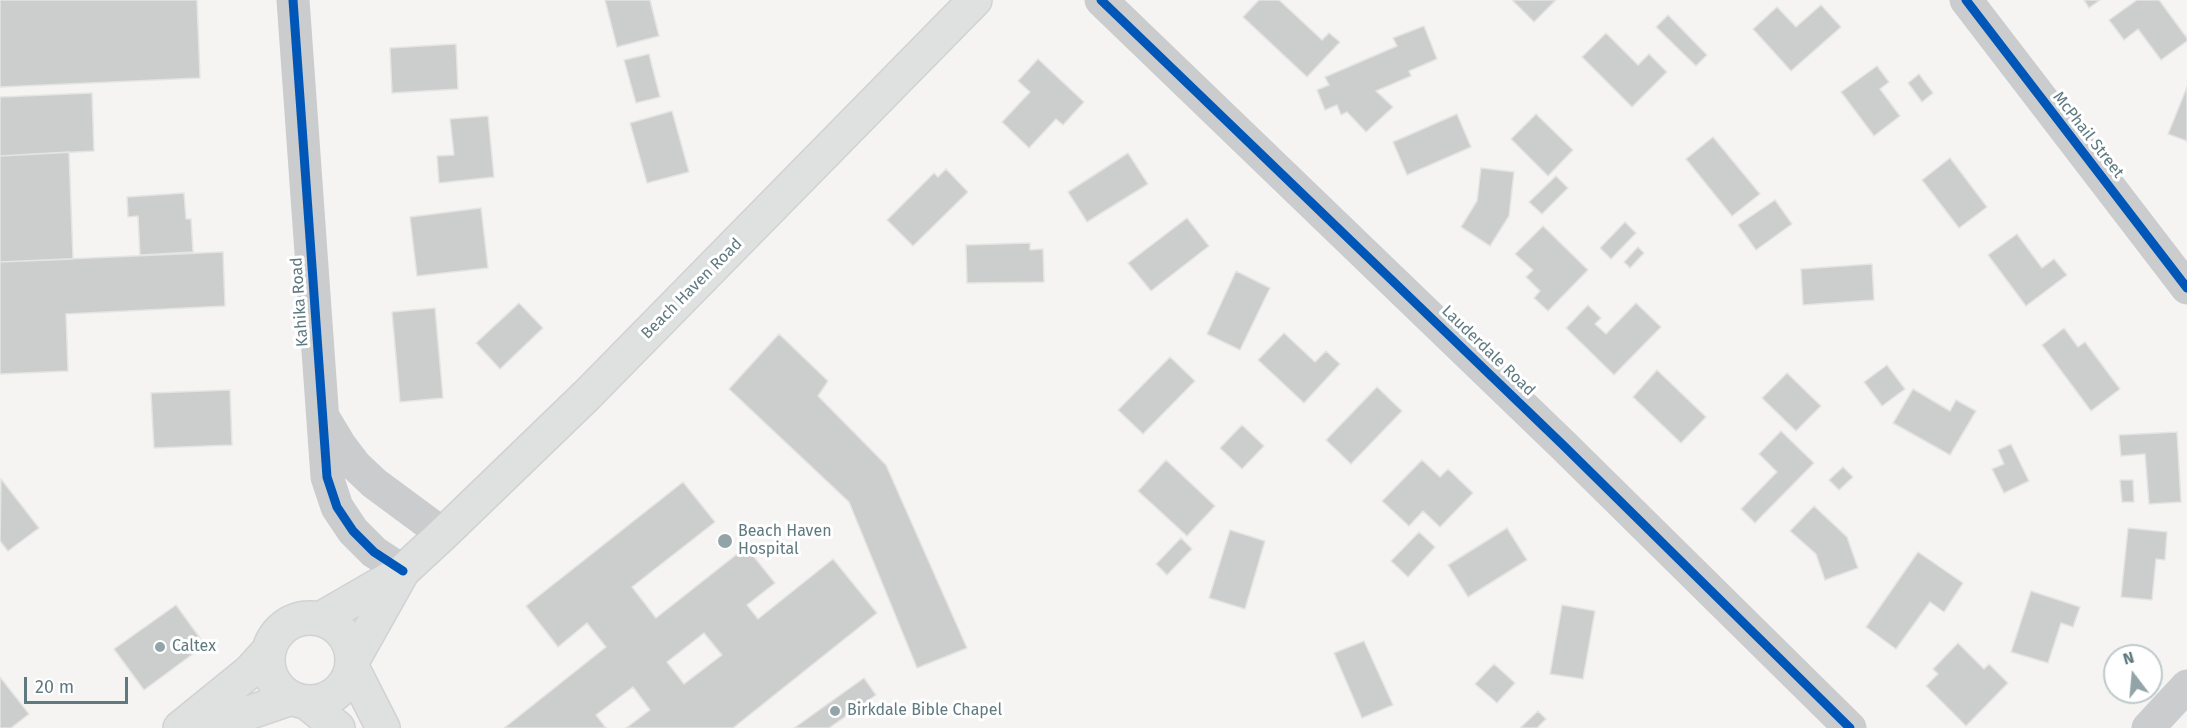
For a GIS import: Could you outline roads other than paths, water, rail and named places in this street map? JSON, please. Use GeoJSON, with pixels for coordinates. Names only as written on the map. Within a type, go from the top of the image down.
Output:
{"type":"FeatureCollection","features":[{"type":"Feature","properties":{"kind":"main road","name":"Beach Haven Road"},"geometry":{"type":"LineString","coordinates":[[320,619],[403,572],[587,395],[975,0]]}},
{"type":"Feature","properties":{"kind":"main road","name":"Beach Haven Road"},"geometry":{"type":"LineString","coordinates":[[353,664],[403,572]]}},
{"type":"Feature","properties":{"kind":"main road"},"geometry":{"type":"LineString","coordinates":[[180,728],[249,672],[269,650],[274,638],[283,627],[307,618],[320,619],[333,624],[344,633],[351,646],[353,664],[383,728]]}},
{"type":"Feature","properties":{"kind":"main road"},"geometry":{"type":"LineString","coordinates":[[269,650],[270,673],[275,683],[338,728]]}},
{"type":"Feature","properties":{"kind":"main road"},"geometry":{"type":"LineString","coordinates":[[204,728],[299,700],[327,699],[336,694],[349,677],[353,664]]}},
{"type":"Feature","properties":{"kind":"street","name":"Kahika Road"},"geometry":{"type":"LineString","coordinates":[[293,0],[327,477],[337,507],[353,531],[374,552],[403,572]]}},
{"type":"Feature","properties":{"kind":"street","name":"Lauderdale Road"},"geometry":{"type":"LineString","coordinates":[[1101,0],[1555,438],[1850,728]]}},
{"type":"Feature","properties":{"kind":"street","name":"McPhail Street"},"geometry":{"type":"LineString","coordinates":[[1965,0],[2187,288]]}},
{"type":"Feature","properties":{"kind":"street","name":"Kahika Road"},"geometry":{"type":"LineString","coordinates":[[324,418],[355,465],[374,483],[443,534]]}},
{"type":"Feature","properties":{"kind":"street"},"geometry":{"type":"LineString","coordinates":[[2148,728],[2187,686]]}},
{"type":"Feature","properties":{"kind":"place","name":"Beach Haven Hospital"},"geometry":{"type":"Point","coordinates":[725,541]}},
{"type":"Feature","properties":{"kind":"place","name":"Caltex"},"geometry":{"type":"Point","coordinates":[160,647]}},
{"type":"Feature","properties":{"kind":"place","name":"Birkdale Bible Chapel"},"geometry":{"type":"Point","coordinates":[835,711]}}]}
